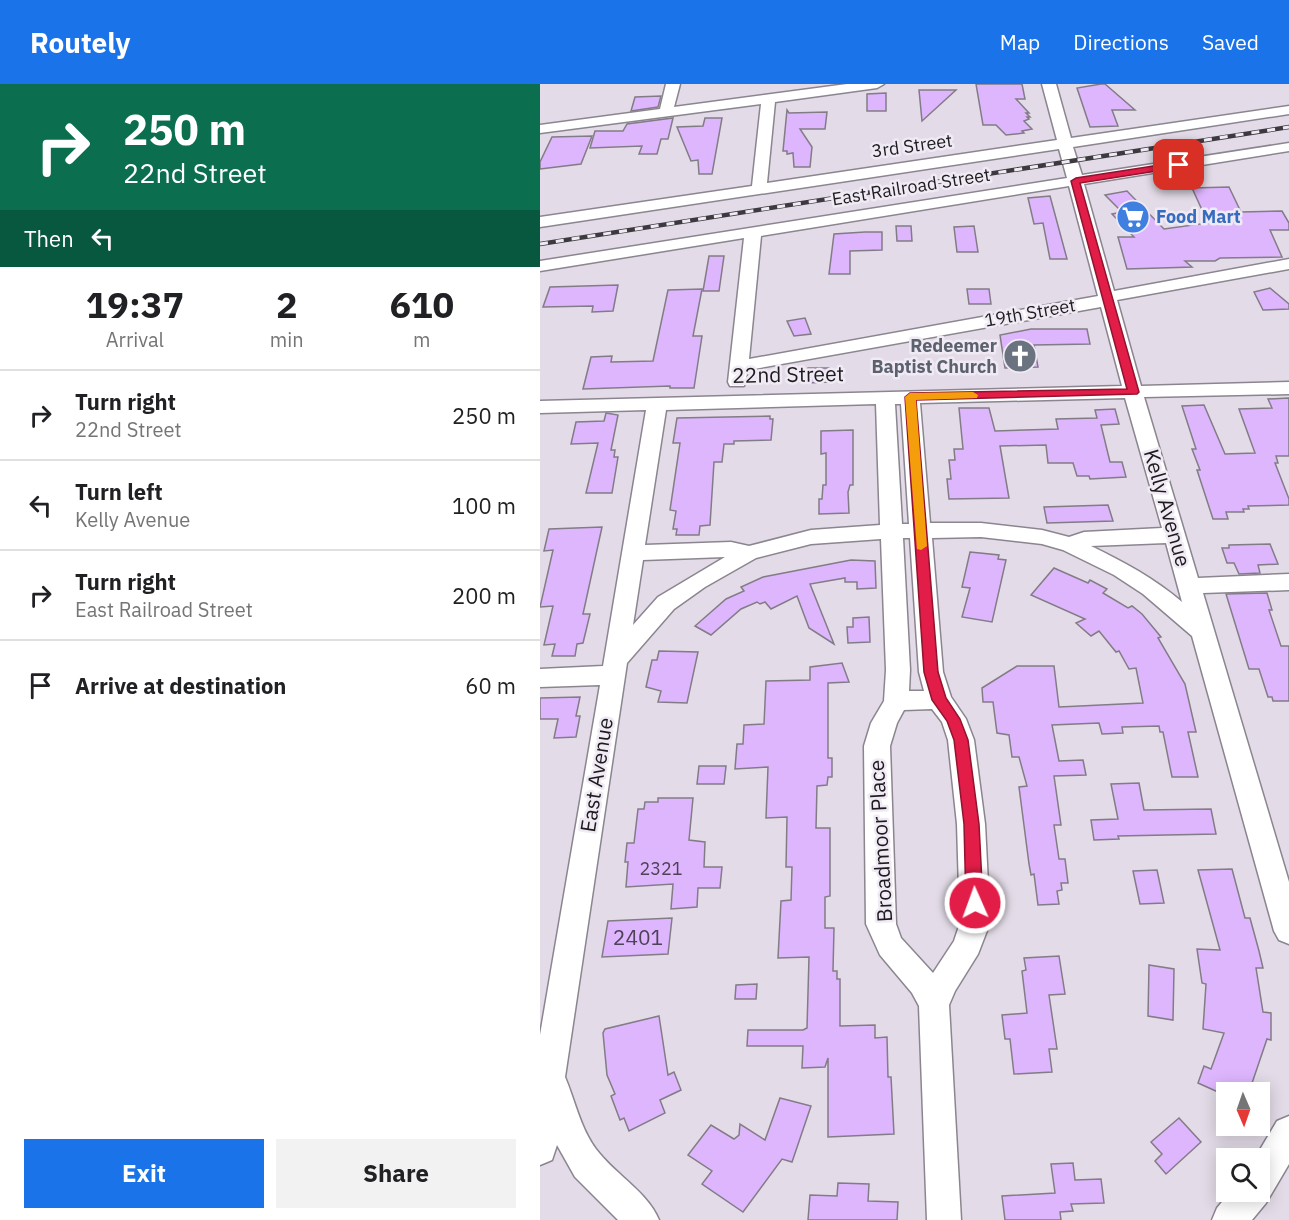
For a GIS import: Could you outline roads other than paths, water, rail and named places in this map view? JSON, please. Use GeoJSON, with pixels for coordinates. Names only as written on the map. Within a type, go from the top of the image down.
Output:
{"type":"FeatureCollection","features":[{"type":"Feature","properties":{"kind":"street"},"geometry":{"type":"LineString","coordinates":[[666,112],[673,84]]}},
{"type":"Feature","properties":{"kind":"street"},"geometry":{"type":"LineString","coordinates":[[540,129],[877,84]]}},
{"type":"Feature","properties":{"kind":"street","name":"Kelly Avenue"},"geometry":{"type":"LineString","coordinates":[[1049,84],[1133,392],[1202,632],[1281,876],[1289,931]]}},
{"type":"Feature","properties":{"kind":"street"},"geometry":{"type":"LineString","coordinates":[[759,189],[768,100]]}},
{"type":"Feature","properties":{"kind":"street","name":"3rd Street"},"geometry":{"type":"LineString","coordinates":[[540,222],[1289,110]]}},
{"type":"Feature","properties":{"kind":"street","name":"East Railroad Street"},"geometry":{"type":"LineString","coordinates":[[540,266],[1289,147]]}},
{"type":"Feature","properties":{"kind":"street"},"geometry":{"type":"LineString","coordinates":[[735,400],[753,232]]}},
{"type":"Feature","properties":{"kind":"street","name":"19th Street"},"geometry":{"type":"LineString","coordinates":[[739,366],[1289,264]]}},
{"type":"Feature","properties":{"kind":"street","name":"22nd Street"},"geometry":{"type":"LineString","coordinates":[[540,407],[735,400],[1289,388]]}},
{"type":"Feature","properties":{"kind":"street","name":"Broadmoor Place"},"geometry":{"type":"LineString","coordinates":[[885,397],[898,670],[896,701],[884,723],[877,746],[881,924],[891,946],[923,983],[934,1005],[945,1220]]}},
{"type":"Feature","properties":{"kind":"street","name":"Broadmoor Place"},"geometry":{"type":"LineString","coordinates":[[910,397],[931,672],[939,700],[953,719],[961,740],[971,824],[975,923],[968,945],[957,965],[943,983],[934,1005]]}},
{"type":"Feature","properties":{"kind":"street","name":"East Avenue"},"geometry":{"type":"LineString","coordinates":[[540,1143],[657,403]]}},
{"type":"Feature","properties":{"kind":"street"},"geometry":{"type":"LineString","coordinates":[[540,678],[615,667],[666,603],[697,582],[749,553],[811,537],[892,531],[981,530],[1042,537],[1071,545],[1122,570],[1151,588],[1202,632]]}},
{"type":"Feature","properties":{"kind":"street"},"geometry":{"type":"LineString","coordinates":[[1071,545],[1084,539],[1174,536]]}},
{"type":"Feature","properties":{"kind":"street"},"geometry":{"type":"LineString","coordinates":[[634,553],[730,549],[749,553]]}},
{"type":"Feature","properties":{"kind":"street"},"geometry":{"type":"LineString","coordinates":[[1189,586],[1289,582]]}},
{"type":"Feature","properties":{"kind":"street"},"geometry":{"type":"LineString","coordinates":[[896,701],[939,700]]}},
{"type":"Feature","properties":{"kind":"street"},"geometry":{"type":"LineString","coordinates":[[549,1076],[568,1132],[587,1165],[642,1220]]}},
{"type":"Feature","properties":{"kind":"street"},"geometry":{"type":"LineString","coordinates":[[1270,1165],[1289,1132]]}},
{"type":"Feature","properties":{"kind":"street"},"geometry":{"type":"LineString","coordinates":[[1229,1220],[1245,1202]]}},
{"type":"Feature","properties":{"kind":"railway"},"geometry":{"type":"LineString","coordinates":[[540,244],[1289,127]]}},
{"type":"Feature","properties":{"kind":"place","name":"Food Mart"},"geometry":{"type":"Point","coordinates":[1133,217]}},
{"type":"Feature","properties":{"kind":"place","name":"Redeemer Baptist Church"},"geometry":{"type":"Point","coordinates":[1020,356]}}]}
